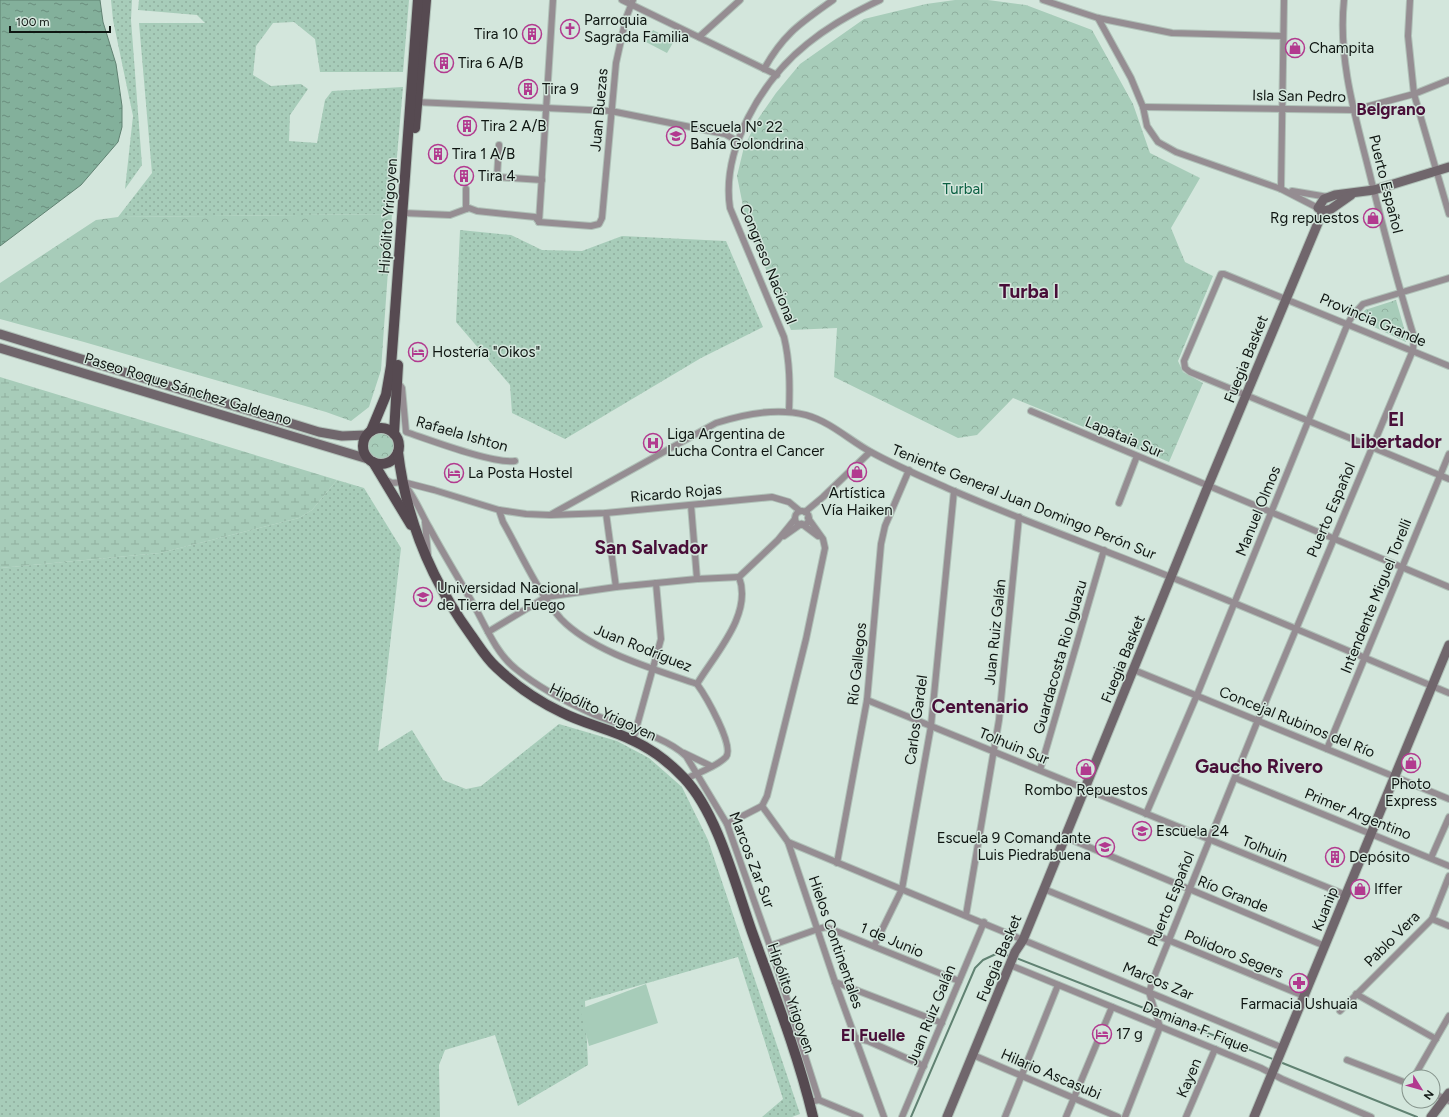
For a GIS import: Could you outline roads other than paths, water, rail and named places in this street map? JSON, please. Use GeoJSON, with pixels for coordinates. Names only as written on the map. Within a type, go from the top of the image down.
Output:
{"type":"FeatureCollection","features":[{"type":"Feature","properties":{"kind":"main road","name":"Hipólito Yrigoyen"},"geometry":{"type":"LineString","coordinates":[[395,435],[396,380],[414,102],[418,0]]}},
{"type":"Feature","properties":{"kind":"main road","name":"Hipólito Yrigoyen"},"geometry":{"type":"LineString","coordinates":[[414,102],[426,0]]}},
{"type":"Feature","properties":{"kind":"main road"},"geometry":{"type":"LineString","coordinates":[[1329,197],[1374,190],[1449,167]]}},
{"type":"Feature","properties":{"kind":"main road"},"geometry":{"type":"LineString","coordinates":[[1320,209],[1327,211],[1354,194]]}},
{"type":"Feature","properties":{"kind":"main road"},"geometry":{"type":"LineString","coordinates":[[1329,197],[1333,199],[1333,206]]}},
{"type":"Feature","properties":{"kind":"main road","name":"Fuegia Basket"},"geometry":{"type":"LineString","coordinates":[[947,1117],[1015,952],[1023,940],[1085,790],[1286,298],[1322,202],[1329,197]]}},
{"type":"Feature","properties":{"kind":"main road","name":"Hipólito Yrigoyen"},"geometry":{"type":"LineString","coordinates":[[369,433],[386,395],[391,366],[407,214]]}},
{"type":"Feature","properties":{"kind":"main road","name":"Paseo Roque Sánchez Galdeano"},"geometry":{"type":"LineString","coordinates":[[0,334],[319,432],[342,436],[369,433]]}},
{"type":"Feature","properties":{"kind":"main road","name":"Paseo Roque Sánchez Galdeano"},"geometry":{"type":"LineString","coordinates":[[0,348],[183,402],[370,460]]}},
{"type":"Feature","properties":{"kind":"main road"},"geometry":{"type":"LineString","coordinates":[[183,402],[186,391]]}},
{"type":"Feature","properties":{"kind":"main road"},"geometry":{"type":"LineString","coordinates":[[381,428],[390,431],[395,435],[398,442],[398,452],[395,457],[385,464],[370,460],[363,450],[363,444],[369,433],[381,428]]}},
{"type":"Feature","properties":{"kind":"main road","name":"Hipólito Yrigoyen"},"geometry":{"type":"LineString","coordinates":[[398,452],[403,482],[415,532]]}},
{"type":"Feature","properties":{"kind":"main road","name":"Hipólito Yrigoyen"},"geometry":{"type":"LineString","coordinates":[[370,460],[415,532],[430,566],[465,627],[495,666],[506,676],[561,713],[633,740],[667,761],[685,779],[702,802],[716,829],[785,1027],[814,1101],[813,1117]]}},
{"type":"Feature","properties":{"kind":"main road","name":"Kuanip"},"geometry":{"type":"LineString","coordinates":[[1254,1117],[1449,645]]}},
{"type":"Feature","properties":{"kind":"main road"},"geometry":{"type":"LineString","coordinates":[[1431,1116],[1447,1098]]}},
{"type":"Feature","properties":{"kind":"street"},"geometry":{"type":"LineString","coordinates":[[539,222],[553,0]]}},
{"type":"Feature","properties":{"kind":"street"},"geometry":{"type":"LineString","coordinates":[[622,0],[631,2],[777,75]]}},
{"type":"Feature","properties":{"kind":"street"},"geometry":{"type":"LineString","coordinates":[[699,37],[740,0]]}},
{"type":"Feature","properties":{"kind":"street"},"geometry":{"type":"LineString","coordinates":[[764,68],[783,39],[791,30],[833,0]]}},
{"type":"Feature","properties":{"kind":"street","name":"Congreso Nacional"},"geometry":{"type":"LineString","coordinates":[[789,412],[790,373],[788,353],[784,336],[730,208],[728,181],[737,140],[753,109],[777,75],[806,45],[830,26],[855,11],[880,0]]}},
{"type":"Feature","properties":{"kind":"street"},"geometry":{"type":"LineString","coordinates":[[1043,0],[1098,18],[1172,33],[1283,36]]}},
{"type":"Feature","properties":{"kind":"street"},"geometry":{"type":"LineString","coordinates":[[1281,189],[1284,109],[1284,0]]}},
{"type":"Feature","properties":{"kind":"street","name":"Puerto Español"},"geometry":{"type":"LineString","coordinates":[[1149,992],[1168,941],[1258,720],[1413,350],[1414,337],[1400,292],[1374,190],[1354,110],[1343,56],[1342,34],[1344,0]]}},
{"type":"Feature","properties":{"kind":"street"},"geometry":{"type":"LineString","coordinates":[[1410,0],[1408,36],[1414,94],[1449,214]]}},
{"type":"Feature","properties":{"kind":"street","name":"Juan Buezas"},"geometry":{"type":"LineString","coordinates":[[539,222],[591,226],[600,224],[602,218],[616,63],[631,2]]}},
{"type":"Feature","properties":{"kind":"street"},"geometry":{"type":"LineString","coordinates":[[1098,18],[1131,78],[1143,107],[1152,136],[1166,147],[1281,189],[1320,209]]}},
{"type":"Feature","properties":{"kind":"street","name":"Isla San Pedro"},"geometry":{"type":"LineString","coordinates":[[1143,107],[1354,110],[1414,94],[1449,80]]}},
{"type":"Feature","properties":{"kind":"street"},"geometry":{"type":"LineString","coordinates":[[414,102],[546,106],[611,111],[724,134],[737,140]]}},
{"type":"Feature","properties":{"kind":"street"},"geometry":{"type":"LineString","coordinates":[[499,145],[497,177],[542,180]]}},
{"type":"Feature","properties":{"kind":"street"},"geometry":{"type":"LineString","coordinates":[[466,189],[468,209]]}},
{"type":"Feature","properties":{"kind":"street"},"geometry":{"type":"LineString","coordinates":[[1281,189],[1329,197]]}},
{"type":"Feature","properties":{"kind":"street"},"geometry":{"type":"LineString","coordinates":[[407,214],[450,215],[468,209],[535,217],[539,222]]}},
{"type":"Feature","properties":{"kind":"street","name":"Provincia Grande"},"geometry":{"type":"LineString","coordinates":[[1246,396],[1190,372],[1185,368],[1184,361],[1221,274],[1348,323],[1449,366]]}},
{"type":"Feature","properties":{"kind":"street","name":"Manuel Olmos"},"geometry":{"type":"LineString","coordinates":[[1146,814],[1197,695],[1348,323],[1355,312],[1363,304],[1449,278]]}},
{"type":"Feature","properties":{"kind":"street","name":"Rafaela Ishton"},"geometry":{"type":"LineString","coordinates":[[396,380],[402,388],[406,432],[488,458],[506,462],[515,461]]}},
{"type":"Feature","properties":{"kind":"street"},"geometry":{"type":"LineString","coordinates":[[1246,396],[1449,479]]}},
{"type":"Feature","properties":{"kind":"street","name":"Teniente General Juan Domingo Perón Sur"},"geometry":{"type":"LineString","coordinates":[[550,515],[716,423],[735,417],[756,413],[789,412],[820,420],[836,428],[870,452],[954,491],[1172,577],[1449,693]]}},
{"type":"Feature","properties":{"kind":"street","name":"Lapataia Sur"},"geometry":{"type":"LineString","coordinates":[[1030,412],[1449,587]]}},
{"type":"Feature","properties":{"kind":"street"},"geometry":{"type":"LineString","coordinates":[[395,435],[406,432]]}},
{"type":"Feature","properties":{"kind":"street"},"geometry":{"type":"LineString","coordinates":[[488,632],[546,597],[616,587],[697,579],[739,577],[778,540],[795,519],[796,515],[805,514],[870,452]]}},
{"type":"Feature","properties":{"kind":"street","name":"Intendente Miguel Torelli"},"geometry":{"type":"LineString","coordinates":[[1327,749],[1449,454]]}},
{"type":"Feature","properties":{"kind":"street"},"geometry":{"type":"LineString","coordinates":[[1119,503],[1137,456]]}},
{"type":"Feature","properties":{"kind":"street","name":"Río Gallegos"},"geometry":{"type":"LineString","coordinates":[[837,863],[867,700],[881,544],[885,526],[909,470]]}},
{"type":"Feature","properties":{"kind":"street"},"geometry":{"type":"LineString","coordinates":[[381,478],[392,482],[403,482],[426,488],[499,510],[526,514],[550,515]]}},
{"type":"Feature","properties":{"kind":"street","name":"Marcos Zar Sur"},"geometry":{"type":"LineString","coordinates":[[403,482],[416,499],[424,519],[488,632],[508,662],[545,689],[580,708],[635,729],[681,751],[697,773],[727,824],[770,946],[814,1101]]}},
{"type":"Feature","properties":{"kind":"street"},"geometry":{"type":"LineString","coordinates":[[416,499],[418,493],[426,488]]}},
{"type":"Feature","properties":{"kind":"street","name":"Carlos Gardel"},"geometry":{"type":"LineString","coordinates":[[874,946],[902,889],[931,726],[954,491]]}},
{"type":"Feature","properties":{"kind":"street","name":"Ricardo Rojas"},"geometry":{"type":"LineString","coordinates":[[550,515],[606,513],[772,497],[780,498],[789,502],[805,514]]}},
{"type":"Feature","properties":{"kind":"street"},"geometry":{"type":"LineString","coordinates":[[691,505],[697,579]]}},
{"type":"Feature","properties":{"kind":"street","name":"Juan Rodríguez"},"geometry":{"type":"LineString","coordinates":[[499,510],[503,522],[546,597],[561,618],[585,639],[599,647],[697,684],[707,697],[728,747],[726,756],[711,766],[685,779]]}},
{"type":"Feature","properties":{"kind":"street"},"geometry":{"type":"LineString","coordinates":[[606,513],[616,587]]}},
{"type":"Feature","properties":{"kind":"street"},"geometry":{"type":"LineString","coordinates":[[778,540],[807,522],[805,514]]}},
{"type":"Feature","properties":{"kind":"street"},"geometry":{"type":"LineString","coordinates":[[727,824],[762,806],[767,796],[806,639],[825,548],[823,539],[805,514]]}},
{"type":"Feature","properties":{"kind":"street","name":"Juan Ruiz Galán"},"geometry":{"type":"LineString","coordinates":[[966,915],[995,751],[1019,517]]}},
{"type":"Feature","properties":{"kind":"street"},"geometry":{"type":"LineString","coordinates":[[424,519],[430,566]]}},
{"type":"Feature","properties":{"kind":"street"},"geometry":{"type":"LineString","coordinates":[[795,519],[823,539]]}},
{"type":"Feature","properties":{"kind":"street","name":"Guardacosta Rio Iguazu"},"geometry":{"type":"LineString","coordinates":[[1040,770],[1104,550]]}},
{"type":"Feature","properties":{"kind":"street"},"geometry":{"type":"LineString","coordinates":[[697,684],[738,617],[743,596],[739,577]]}},
{"type":"Feature","properties":{"kind":"street"},"geometry":{"type":"LineString","coordinates":[[633,740],[661,639],[656,583]]}},
{"type":"Feature","properties":{"kind":"street","name":"Concejal Rubinos del Río"},"geometry":{"type":"LineString","coordinates":[[1134,670],[1449,799]]}},
{"type":"Feature","properties":{"kind":"street","name":"Tolhuin Sur"},"geometry":{"type":"LineString","coordinates":[[867,700],[995,751],[1085,790]]}},
{"type":"Feature","properties":{"kind":"street"},"geometry":{"type":"LineString","coordinates":[[681,751],[711,766]]}},
{"type":"Feature","properties":{"kind":"street","name":"Primer Argentino"},"geometry":{"type":"LineString","coordinates":[[1235,778],[1449,866]]}},
{"type":"Feature","properties":{"kind":"street","name":"Tolhuin"},"geometry":{"type":"LineString","coordinates":[[1085,790],[1346,896]]}},
{"type":"Feature","properties":{"kind":"street","name":"Marcos Zar Sur"},"geometry":{"type":"LineString","coordinates":[[762,806],[788,842]]}},
{"type":"Feature","properties":{"kind":"street"},"geometry":{"type":"LineString","coordinates":[[1431,858],[1449,817]]}},
{"type":"Feature","properties":{"kind":"street","name":"Río Grande"},"geometry":{"type":"LineString","coordinates":[[1065,838],[1325,946]]}},
{"type":"Feature","properties":{"kind":"street"},"geometry":{"type":"LineString","coordinates":[[788,842],[984,922],[1023,940]]}},
{"type":"Feature","properties":{"kind":"street","name":"Hielos Continentales"},"geometry":{"type":"LineString","coordinates":[[788,842],[884,1117]]}},
{"type":"Feature","properties":{"kind":"street","name":"Pablo Vera"},"geometry":{"type":"LineString","coordinates":[[1340,1011],[1432,919],[1449,876]]}},
{"type":"Feature","properties":{"kind":"street","name":"Polidoro Segers"},"geometry":{"type":"LineString","coordinates":[[1044,889],[1304,996]]}},
{"type":"Feature","properties":{"kind":"street"},"geometry":{"type":"LineString","coordinates":[[1432,919],[1449,926]]}},
{"type":"Feature","properties":{"kind":"street","name":"Juan Ruiz Galán"},"geometry":{"type":"LineString","coordinates":[[902,1117],[984,922]]}},
{"type":"Feature","properties":{"kind":"street","name":"1 de Junio"},"geometry":{"type":"LineString","coordinates":[[770,946],[818,929],[832,928],[959,981]]}},
{"type":"Feature","properties":{"kind":"street","name":"Marcos Zar"},"geometry":{"type":"LineString","coordinates":[[1023,940],[1149,992],[1281,1051]]}},
{"type":"Feature","properties":{"kind":"street","name":"Damiana F. Fique"},"geometry":{"type":"LineString","coordinates":[[1010,965],[1215,1050],[1261,1068],[1274,1071],[1371,1117]]}},
{"type":"Feature","properties":{"kind":"street"},"geometry":{"type":"LineString","coordinates":[[836,982],[942,1023]]}},
{"type":"Feature","properties":{"kind":"street"},"geometry":{"type":"LineString","coordinates":[[1006,1117],[1058,985]]}},
{"type":"Feature","properties":{"kind":"street"},"geometry":{"type":"LineString","coordinates":[[1125,1117],[1160,1027],[1149,992]]}},
{"type":"Feature","properties":{"kind":"street"},"geometry":{"type":"LineString","coordinates":[[1356,994],[1436,1039]]}},
{"type":"Feature","properties":{"kind":"street"},"geometry":{"type":"LineString","coordinates":[[1066,1117],[1112,1006]]}},
{"type":"Feature","properties":{"kind":"street"},"geometry":{"type":"LineString","coordinates":[[1419,1069],[1449,1016]]}},
{"type":"Feature","properties":{"kind":"street"},"geometry":{"type":"LineString","coordinates":[[856,1038],[868,1041],[924,1066]]}},
{"type":"Feature","properties":{"kind":"street","name":"Kayen"},"geometry":{"type":"LineString","coordinates":[[1186,1117],[1215,1050]]}},
{"type":"Feature","properties":{"kind":"street","name":"Hilario Ascasubi"},"geometry":{"type":"LineString","coordinates":[[973,1055],[1118,1117]]}},
{"type":"Feature","properties":{"kind":"street"},"geometry":{"type":"LineString","coordinates":[[1347,1060],[1401,1081]]}},
{"type":"Feature","properties":{"kind":"street"},"geometry":{"type":"LineString","coordinates":[[814,1101],[860,1117]]}},
{"type":"Feature","properties":{"kind":"water"},"geometry":{"type":"Polygon","coordinates":[[[0,0],[100,0],[103,22],[116,64],[122,106],[122,127],[118,142],[81,185],[0,246],[0,0]]]}},
{"type":"Feature","properties":{"kind":"waterway"},"geometry":{"type":"LineString","coordinates":[[911,1117],[975,968],[983,960],[998,953],[1010,956]]}},
{"type":"Feature","properties":{"kind":"waterway"},"geometry":{"type":"LineString","coordinates":[[1016,958],[1154,1012]]}},
{"type":"Feature","properties":{"kind":"waterway"},"geometry":{"type":"LineString","coordinates":[[1158,1013],[1275,1060]]}},
{"type":"Feature","properties":{"kind":"waterway"},"geometry":{"type":"LineString","coordinates":[[1280,1062],[1417,1117]]}},
{"type":"Feature","properties":{"kind":"place","name":"Parroquia Sagrada Familia"},"geometry":{"type":"Point","coordinates":[570,29]}},
{"type":"Feature","properties":{"kind":"place","name":"Tira 10"},"geometry":{"type":"Point","coordinates":[532,34]}},
{"type":"Feature","properties":{"kind":"place","name":"Champita"},"geometry":{"type":"Point","coordinates":[1295,48]}},
{"type":"Feature","properties":{"kind":"place","name":"Tira 6 A/B"},"geometry":{"type":"Point","coordinates":[444,63]}},
{"type":"Feature","properties":{"kind":"place","name":"Tira 9"},"geometry":{"type":"Point","coordinates":[528,89]}},
{"type":"Feature","properties":{"kind":"place","name":"Tira 2 A/B"},"geometry":{"type":"Point","coordinates":[467,126]}},
{"type":"Feature","properties":{"kind":"place","name":"Escuela Nº 22 Bahía Golondrina"},"geometry":{"type":"Point","coordinates":[676,136]}},
{"type":"Feature","properties":{"kind":"place","name":"Tira 1 A/B"},"geometry":{"type":"Point","coordinates":[438,154]}},
{"type":"Feature","properties":{"kind":"place","name":"Tira 4"},"geometry":{"type":"Point","coordinates":[464,176]}},
{"type":"Feature","properties":{"kind":"place","name":"Rg repuestos"},"geometry":{"type":"Point","coordinates":[1373,218]}},
{"type":"Feature","properties":{"kind":"place","name":"Hostería \"Oikos\""},"geometry":{"type":"Point","coordinates":[418,352]}},
{"type":"Feature","properties":{"kind":"place","name":"Liga Argentina de Lucha Contra el Cancer"},"geometry":{"type":"Point","coordinates":[653,443]}},
{"type":"Feature","properties":{"kind":"place","name":"Artística Vía Haiken"},"geometry":{"type":"Point","coordinates":[857,472]}},
{"type":"Feature","properties":{"kind":"place","name":"La Posta Hostel"},"geometry":{"type":"Point","coordinates":[454,473]}},
{"type":"Feature","properties":{"kind":"place","name":"Universidad Nacional de Tierra del Fuego"},"geometry":{"type":"Point","coordinates":[423,597]}},
{"type":"Feature","properties":{"kind":"place","name":"Photo Express"},"geometry":{"type":"Point","coordinates":[1411,763]}},
{"type":"Feature","properties":{"kind":"place","name":"Rombo Repuestos"},"geometry":{"type":"Point","coordinates":[1086,769]}},
{"type":"Feature","properties":{"kind":"place","name":"Escuela 24"},"geometry":{"type":"Point","coordinates":[1142,831]}},
{"type":"Feature","properties":{"kind":"place","name":"Escuela 9 Comandante Luis Piedrabuena"},"geometry":{"type":"Point","coordinates":[1105,847]}},
{"type":"Feature","properties":{"kind":"place","name":"Depósito"},"geometry":{"type":"Point","coordinates":[1335,857]}},
{"type":"Feature","properties":{"kind":"place","name":"Iffer"},"geometry":{"type":"Point","coordinates":[1360,889]}},
{"type":"Feature","properties":{"kind":"place","name":"Farmacia Ushuaia"},"geometry":{"type":"Point","coordinates":[1299,983]}},
{"type":"Feature","properties":{"kind":"place","name":"17 g"},"geometry":{"type":"Point","coordinates":[1102,1034]}},
{"type":"Feature","properties":{"kind":"district","name":"Belgrano"},"geometry":{"type":"Point","coordinates":[1391,109]}},
{"type":"Feature","properties":{"kind":"district","name":"Turba I"},"geometry":{"type":"Point","coordinates":[1029,291]}},
{"type":"Feature","properties":{"kind":"district","name":"El Libertador"},"geometry":{"type":"Point","coordinates":[1396,430]}},
{"type":"Feature","properties":{"kind":"district","name":"San Salvador"},"geometry":{"type":"Point","coordinates":[651,547]}},
{"type":"Feature","properties":{"kind":"district","name":"Centenario"},"geometry":{"type":"Point","coordinates":[980,706]}},
{"type":"Feature","properties":{"kind":"district","name":"Gaucho Rivero"},"geometry":{"type":"Point","coordinates":[1259,766]}},
{"type":"Feature","properties":{"kind":"district","name":"El Fuelle"},"geometry":{"type":"Point","coordinates":[873,1035]}},
{"type":"Feature","properties":{"kind":"park label","name":"Turbal"},"geometry":{"type":"Point","coordinates":[963,189]}}]}
